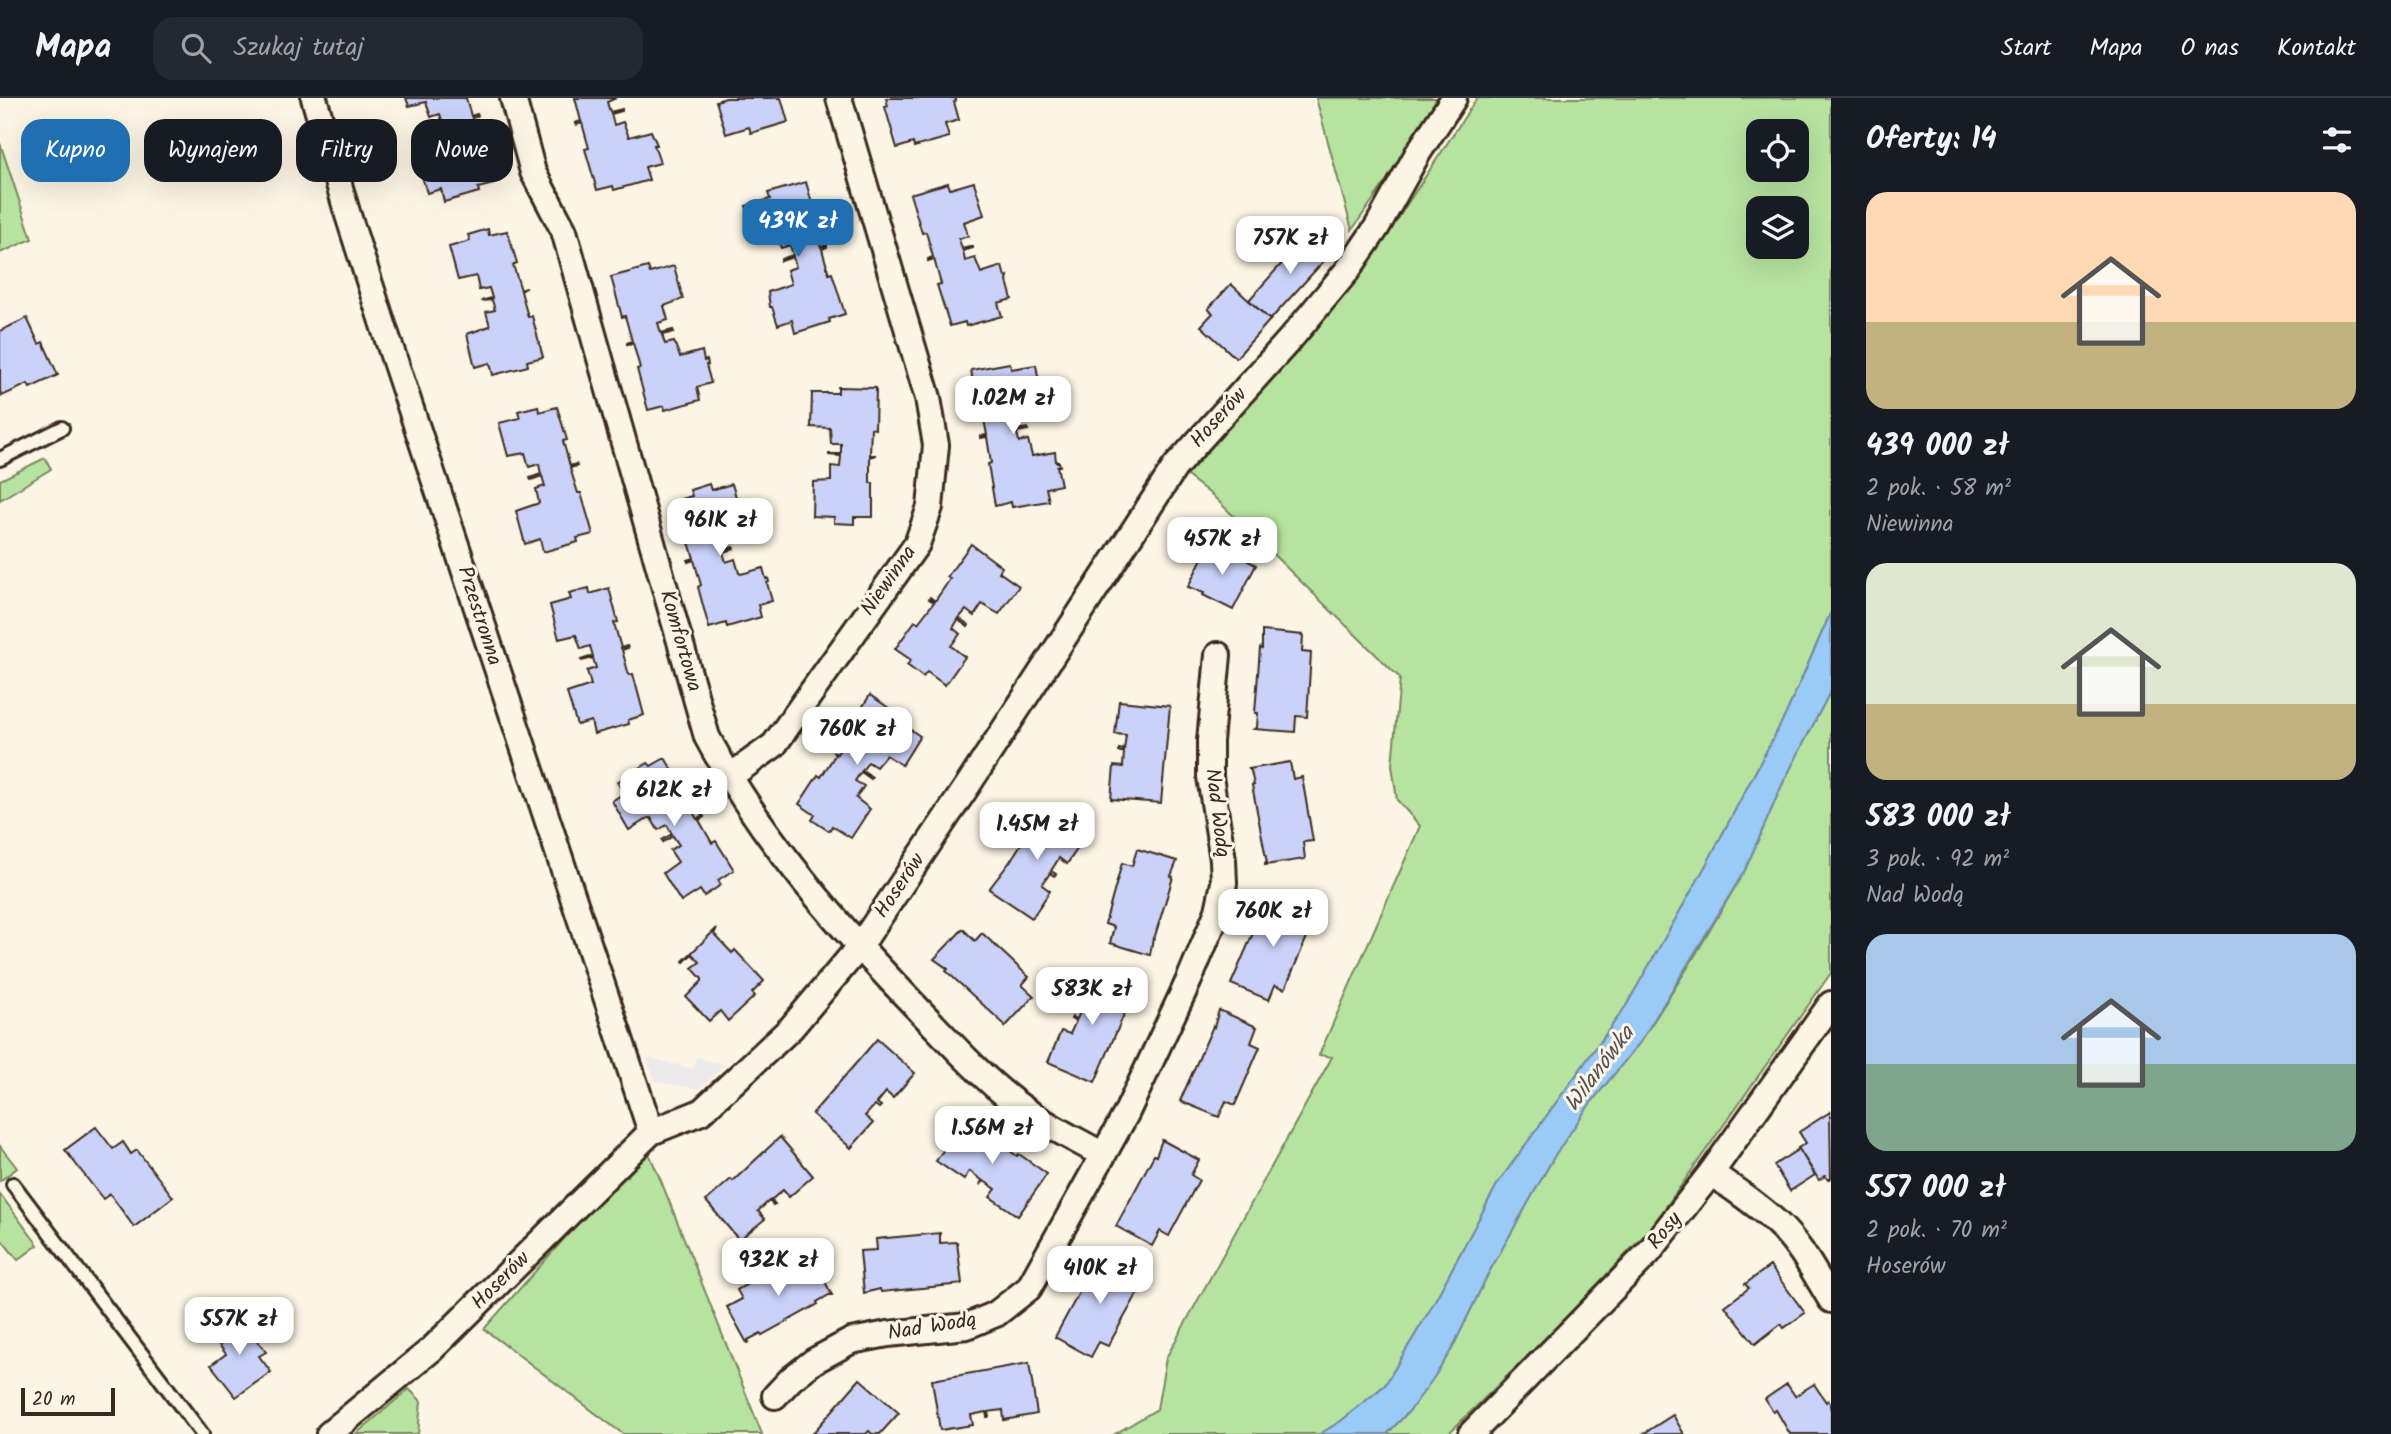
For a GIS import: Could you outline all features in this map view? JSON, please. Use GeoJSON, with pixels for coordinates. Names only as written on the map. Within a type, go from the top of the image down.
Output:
{"type":"FeatureCollection","features":[{"type":"Feature","properties":{"kind":"street","name":"Przestronna"},"geometry":{"type":"LineString","coordinates":[[314,98],[385,331],[651,1132]]}},
{"type":"Feature","properties":{"kind":"street","name":"Komfortowa"},"geometry":{"type":"LineString","coordinates":[[513,98],[533,172],[564,232],[708,737],[729,778],[771,841],[860,946]]}},
{"type":"Feature","properties":{"kind":"street","name":"Niewinna"},"geometry":{"type":"LineString","coordinates":[[729,778],[774,745],[917,544],[930,507],[936,445],[928,398],[839,98]]}},
{"type":"Feature","properties":{"kind":"street","name":"Hoserów"},"geometry":{"type":"LineString","coordinates":[[328,1434],[432,1349],[651,1132],[701,1112],[791,1028],[860,946],[1175,467],[1293,337],[1347,271],[1377,228],[1418,153],[1454,98]]}},
{"type":"Feature","properties":{"kind":"street","name":"Nad Wodą"},"geometry":{"type":"LineString","coordinates":[[775,1396],[814,1361],[851,1341],[888,1334],[967,1326],[1008,1307],[1029,1288],[1126,1114],[1218,911],[1222,892],[1223,860],[1210,777],[1210,741],[1218,655]]}},
{"type":"Feature","properties":{"kind":"street"},"geometry":{"type":"LineString","coordinates":[[860,946],[974,1067],[1029,1112],[1104,1155]]}},
{"type":"Feature","properties":{"kind":"street","name":"Rosy"},"geometry":{"type":"LineString","coordinates":[[1471,1434],[1648,1252],[1711,1173],[1831,1004]]}},
{"type":"Feature","properties":{"kind":"street"},"geometry":{"type":"LineString","coordinates":[[1711,1173],[1779,1224],[1798,1248],[1831,1300]]}},
{"type":"Feature","properties":{"kind":"lane"},"geometry":{"type":"LineString","coordinates":[[0,459],[62,428]]}},
{"type":"Feature","properties":{"kind":"lane"},"geometry":{"type":"LineString","coordinates":[[13,1184],[202,1434]]}},
{"type":"Feature","properties":{"kind":"shaded area"},"geometry":{"type":"Polygon","coordinates":[[[646,1057],[693,1069],[696,1057],[725,1065],[699,1089],[655,1081],[646,1057]]]}},
{"type":"Feature","properties":{"kind":"green space"},"geometry":{"type":"Polygon","coordinates":[[[1316,98],[1444,98],[1352,230],[1316,98]]]}},
{"type":"Feature","properties":{"kind":"green space"},"geometry":{"type":"Polygon","coordinates":[[[1477,98],[1831,98],[1831,612],[1786,714],[1705,867],[1626,1006],[1498,1183],[1430,1310],[1385,1385],[1341,1421],[1320,1434],[1115,1434],[1157,1409],[1166,1358],[1332,1057],[1319,1055],[1420,826],[1397,800],[1392,765],[1400,678],[1213,496],[1186,475],[1362,273],[1477,98]]]}},
{"type":"Feature","properties":{"kind":"green space"},"geometry":{"type":"Polygon","coordinates":[[[0,143],[32,239],[0,253],[0,143]]]}},
{"type":"Feature","properties":{"kind":"green space"},"geometry":{"type":"Polygon","coordinates":[[[45,458],[51,469],[0,500],[0,480],[45,458]]]}},
{"type":"Feature","properties":{"kind":"green space"},"geometry":{"type":"Polygon","coordinates":[[[1831,690],[1831,973],[1651,1228],[1555,1329],[1448,1434],[1387,1434],[1411,1409],[1452,1349],[1488,1274],[1555,1155],[1589,1105],[1641,1041],[1690,964],[1745,870],[1782,785],[1831,690]]]}},
{"type":"Feature","properties":{"kind":"green space"},"geometry":{"type":"Polygon","coordinates":[[[0,1146],[17,1168],[0,1181],[0,1146]]]}},
{"type":"Feature","properties":{"kind":"green space"},"geometry":{"type":"Polygon","coordinates":[[[647,1149],[762,1434],[623,1434],[484,1329],[647,1149]]]}},
{"type":"Feature","properties":{"kind":"green space"},"geometry":{"type":"Polygon","coordinates":[[[0,1194],[38,1245],[18,1260],[0,1238],[0,1194]]]}},
{"type":"Feature","properties":{"kind":"green space"},"geometry":{"type":"Polygon","coordinates":[[[409,1389],[421,1401],[418,1434],[356,1434],[409,1389]]]}},
{"type":"Feature","properties":{"kind":"water","name":"Wilanówka"},"geometry":{"type":"Polygon","coordinates":[[[1831,612],[1831,690],[1782,785],[1745,870],[1641,1041],[1589,1105],[1555,1155],[1488,1274],[1452,1349],[1411,1409],[1387,1434],[1320,1434],[1341,1421],[1385,1385],[1430,1310],[1498,1183],[1626,1006],[1705,867],[1786,714],[1831,612]]]}},
{"type":"Feature","properties":{"kind":"building"},"geometry":{"type":"Polygon","coordinates":[[[406,98],[466,98],[471,116],[478,116],[472,119],[442,119],[440,114],[431,117],[426,102],[409,106],[406,98]]]}},
{"type":"Feature","properties":{"kind":"building"},"geometry":{"type":"Polygon","coordinates":[[[575,98],[616,98],[607,102],[610,112],[622,109],[611,114],[614,125],[623,122],[629,137],[651,131],[660,163],[645,167],[649,180],[614,190],[613,186],[597,190],[585,149],[589,148],[582,123],[575,123],[581,121],[575,98]]]}},
{"type":"Feature","properties":{"kind":"building"},"geometry":{"type":"Polygon","coordinates":[[[726,98],[781,98],[788,122],[751,133],[749,127],[726,134],[716,101],[726,98]]]}},
{"type":"Feature","properties":{"kind":"building"},"geometry":{"type":"Polygon","coordinates":[[[886,98],[956,98],[954,102],[959,120],[945,124],[949,137],[914,147],[913,143],[897,148],[885,107],[888,106],[886,98]]]}},
{"type":"Feature","properties":{"kind":"building"},"geometry":{"type":"Polygon","coordinates":[[[424,182],[494,184],[478,188],[479,192],[444,202],[441,189],[427,193],[424,182]]]}},
{"type":"Feature","properties":{"kind":"building"},"geometry":{"type":"Polygon","coordinates":[[[806,182],[821,247],[827,245],[822,249],[845,314],[829,319],[830,322],[795,333],[792,320],[778,325],[770,307],[768,292],[791,284],[787,270],[796,267],[793,257],[781,261],[793,255],[790,245],[781,248],[775,233],[756,239],[746,206],[770,199],[768,193],[806,182]]]}},
{"type":"Feature","properties":{"kind":"building"},"geometry":{"type":"Polygon","coordinates":[[[974,182],[984,215],[964,222],[968,236],[959,239],[962,249],[973,246],[963,251],[965,261],[975,258],[981,273],[1002,266],[1005,277],[1008,276],[1012,299],[998,303],[1002,316],[966,326],[965,322],[950,326],[937,285],[941,284],[934,259],[928,261],[933,257],[926,232],[922,233],[910,194],[948,183],[950,189],[974,182]]]}},
{"type":"Feature","properties":{"kind":"building"},"geometry":{"type":"Polygon","coordinates":[[[488,229],[489,235],[507,231],[517,263],[513,265],[521,290],[526,288],[521,291],[528,317],[532,316],[543,357],[527,361],[528,366],[493,375],[490,363],[475,367],[467,334],[490,326],[486,312],[495,310],[492,300],[481,301],[492,298],[489,288],[479,290],[476,276],[458,280],[449,247],[470,241],[468,235],[488,229]]]}},
{"type":"Feature","properties":{"kind":"building"},"geometry":{"type":"Polygon","coordinates":[[[1310,232],[1332,252],[1270,320],[1249,300],[1310,232]]]}},
{"type":"Feature","properties":{"kind":"building"},"geometry":{"type":"Polygon","coordinates":[[[674,266],[683,299],[664,306],[668,320],[658,323],[661,333],[673,330],[674,332],[662,335],[665,344],[674,342],[680,357],[702,351],[704,361],[707,360],[711,383],[697,387],[700,400],[665,410],[664,406],[648,410],[637,369],[640,368],[633,343],[627,344],[632,341],[611,277],[648,267],[650,273],[674,266]]]}},
{"type":"Feature","properties":{"kind":"building"},"geometry":{"type":"Polygon","coordinates":[[[1231,284],[1270,320],[1236,358],[1201,326],[1213,313],[1208,309],[1231,284]]]}},
{"type":"Feature","properties":{"kind":"building"},"geometry":{"type":"Polygon","coordinates":[[[27,318],[39,344],[43,342],[58,375],[30,388],[28,384],[2,396],[0,331],[27,318]]]}},
{"type":"Feature","properties":{"kind":"building"},"geometry":{"type":"Polygon","coordinates":[[[1010,363],[1011,369],[1036,365],[1042,399],[1022,404],[1024,418],[1015,420],[1016,430],[1027,428],[1028,430],[1017,432],[1019,442],[1028,440],[1032,456],[1055,452],[1056,462],[1059,462],[1060,466],[1057,466],[1061,485],[1046,488],[1049,501],[1012,507],[1011,502],[995,506],[988,464],[991,463],[987,437],[980,438],[987,435],[982,409],[978,410],[971,370],[1010,363]]]}},
{"type":"Feature","properties":{"kind":"building"},"geometry":{"type":"Polygon","coordinates":[[[838,387],[876,388],[875,429],[871,428],[870,455],[876,455],[870,457],[873,517],[854,517],[854,524],[834,523],[834,517],[812,516],[813,482],[831,481],[831,466],[840,467],[841,456],[829,454],[841,454],[841,444],[831,444],[830,428],[811,427],[812,393],[838,393],[838,387]]]}},
{"type":"Feature","properties":{"kind":"building"},"geometry":{"type":"Polygon","coordinates":[[[538,406],[539,412],[557,407],[567,440],[563,441],[570,466],[577,466],[570,468],[578,493],[581,493],[593,534],[577,538],[578,542],[543,552],[540,539],[525,544],[516,511],[539,503],[536,489],[545,486],[542,476],[531,480],[530,478],[541,474],[539,464],[529,467],[525,453],[508,456],[499,423],[520,418],[518,411],[538,406]]]}},
{"type":"Feature","properties":{"kind":"building"},"geometry":{"type":"Polygon","coordinates":[[[709,484],[711,490],[732,484],[742,517],[725,523],[729,537],[719,540],[722,550],[734,549],[723,552],[726,562],[735,559],[741,574],[763,568],[766,579],[768,578],[772,601],[758,605],[761,617],[727,627],[726,623],[709,628],[694,560],[688,562],[694,558],[686,533],[683,534],[674,501],[692,496],[690,490],[709,484]]]}},
{"type":"Feature","properties":{"kind":"building"},"geometry":{"type":"Polygon","coordinates":[[[971,544],[1002,567],[999,572],[1019,586],[999,614],[982,604],[974,616],[966,610],[959,618],[969,625],[968,627],[958,620],[953,628],[960,634],[951,646],[965,657],[945,685],[927,672],[923,677],[907,665],[911,660],[895,649],[915,621],[918,623],[934,602],[930,597],[935,601],[950,579],[947,577],[971,544]]]}},
{"type":"Feature","properties":{"kind":"building"},"geometry":{"type":"Polygon","coordinates":[[[1226,549],[1256,565],[1233,610],[1188,587],[1206,550],[1221,558],[1226,549]]]}},
{"type":"Feature","properties":{"kind":"building"},"geometry":{"type":"Polygon","coordinates":[[[589,588],[590,594],[609,588],[618,622],[614,623],[621,648],[628,648],[622,650],[629,675],[633,674],[644,715],[628,720],[629,724],[594,734],[591,721],[577,725],[567,693],[591,685],[587,671],[596,668],[593,658],[581,660],[593,656],[590,646],[581,649],[576,635],[559,639],[550,605],[571,599],[569,593],[589,588]]]}},
{"type":"Feature","properties":{"kind":"building"},"geometry":{"type":"Polygon","coordinates":[[[1262,631],[1303,635],[1302,652],[1311,653],[1307,717],[1296,716],[1295,732],[1254,729],[1257,727],[1258,713],[1255,713],[1262,631]]]}},
{"type":"Feature","properties":{"kind":"building"},"geometry":{"type":"Polygon","coordinates":[[[870,695],[902,717],[899,722],[920,736],[902,765],[886,755],[876,767],[868,762],[862,771],[872,777],[871,779],[861,772],[855,781],[864,786],[856,798],[870,809],[851,838],[832,826],[829,831],[812,820],[815,815],[799,804],[835,755],[832,751],[837,754],[851,732],[848,730],[870,695]]]}},
{"type":"Feature","properties":{"kind":"building"},"geometry":{"type":"Polygon","coordinates":[[[1119,701],[1170,706],[1161,803],[1111,799],[1114,766],[1123,767],[1124,752],[1119,752],[1119,749],[1124,750],[1126,735],[1115,734],[1119,701]]]}},
{"type":"Feature","properties":{"kind":"building"},"geometry":{"type":"Polygon","coordinates":[[[665,758],[687,794],[684,796],[697,819],[703,815],[699,820],[712,843],[716,841],[734,870],[718,880],[721,885],[704,896],[700,890],[681,902],[663,873],[678,862],[670,850],[679,845],[673,836],[663,842],[662,840],[672,834],[667,825],[658,830],[651,818],[648,818],[629,830],[612,801],[624,793],[617,782],[648,763],[651,766],[665,758]]]}},
{"type":"Feature","properties":{"kind":"building"},"geometry":{"type":"Polygon","coordinates":[[[1290,762],[1293,779],[1302,777],[1313,841],[1303,842],[1305,859],[1265,865],[1267,863],[1254,785],[1249,769],[1290,762]]]}},
{"type":"Feature","properties":{"kind":"building"},"geometry":{"type":"Polygon","coordinates":[[[1044,808],[1086,836],[1067,864],[1059,858],[1051,871],[1056,874],[1054,876],[1050,873],[1042,885],[1050,891],[1032,918],[989,889],[1044,808]]]}},
{"type":"Feature","properties":{"kind":"building"},"geometry":{"type":"Polygon","coordinates":[[[1137,849],[1177,861],[1150,955],[1110,943],[1114,927],[1105,924],[1122,863],[1132,866],[1137,849]]]}},
{"type":"Feature","properties":{"kind":"building"},"geometry":{"type":"Polygon","coordinates":[[[1270,894],[1308,911],[1301,926],[1310,930],[1285,989],[1275,985],[1269,1000],[1231,984],[1270,894]]]}},
{"type":"Feature","properties":{"kind":"building"},"geometry":{"type":"Polygon","coordinates":[[[717,928],[714,934],[732,953],[735,950],[764,981],[752,993],[755,996],[728,1021],[720,1011],[709,1021],[686,997],[702,979],[692,968],[700,962],[692,954],[683,961],[717,928]]]}},
{"type":"Feature","properties":{"kind":"building"},"geometry":{"type":"Polygon","coordinates":[[[963,929],[975,941],[982,933],[1029,977],[1022,985],[1034,996],[1005,1027],[946,971],[948,969],[934,959],[963,929]]]}},
{"type":"Feature","properties":{"kind":"building"},"geometry":{"type":"Polygon","coordinates":[[[1087,971],[1134,991],[1095,1082],[1048,1062],[1061,1031],[1070,1034],[1076,1021],[1071,1019],[1077,1019],[1083,1005],[1073,1001],[1087,971]]]}},
{"type":"Feature","properties":{"kind":"building"},"geometry":{"type":"Polygon","coordinates":[[[1219,1010],[1257,1027],[1251,1043],[1260,1047],[1235,1105],[1226,1101],[1219,1117],[1180,1101],[1214,1027],[1219,1010]]]}},
{"type":"Feature","properties":{"kind":"building"},"geometry":{"type":"Polygon","coordinates":[[[877,1039],[915,1073],[893,1098],[886,1092],[877,1103],[881,1106],[879,1108],[875,1105],[865,1116],[873,1123],[851,1148],[812,1114],[877,1039]]]}},
{"type":"Feature","properties":{"kind":"building"},"geometry":{"type":"Polygon","coordinates":[[[1830,1112],[1831,1178],[1828,1180],[1825,1176],[1819,1180],[1798,1148],[1806,1143],[1799,1132],[1830,1112]]]}},
{"type":"Feature","properties":{"kind":"building"},"geometry":{"type":"Polygon","coordinates":[[[965,1118],[1047,1174],[1018,1216],[990,1197],[996,1189],[984,1181],[980,1185],[982,1180],[969,1171],[964,1180],[936,1161],[965,1118]]]}},
{"type":"Feature","properties":{"kind":"building"},"geometry":{"type":"Polygon","coordinates":[[[96,1127],[113,1149],[123,1142],[131,1154],[137,1150],[173,1197],[134,1227],[110,1194],[103,1199],[65,1150],[96,1127]]]}},
{"type":"Feature","properties":{"kind":"building"},"geometry":{"type":"Polygon","coordinates":[[[780,1137],[813,1176],[789,1197],[783,1190],[771,1200],[775,1204],[769,1201],[758,1211],[765,1219],[739,1240],[706,1201],[731,1179],[733,1181],[780,1137]]]}},
{"type":"Feature","properties":{"kind":"building"},"geometry":{"type":"Polygon","coordinates":[[[1162,1140],[1199,1160],[1191,1175],[1199,1180],[1169,1236],[1160,1231],[1152,1246],[1116,1226],[1154,1155],[1156,1156],[1162,1140]]]}},
{"type":"Feature","properties":{"kind":"building"},"geometry":{"type":"Polygon","coordinates":[[[1799,1149],[1815,1175],[1790,1191],[1774,1165],[1799,1149]]]}},
{"type":"Feature","properties":{"kind":"building"},"geometry":{"type":"Polygon","coordinates":[[[940,1233],[940,1243],[957,1242],[962,1284],[881,1292],[880,1289],[864,1293],[860,1251],[877,1250],[876,1239],[940,1233]]]}},
{"type":"Feature","properties":{"kind":"building"},"geometry":{"type":"Polygon","coordinates":[[[1102,1251],[1138,1271],[1130,1286],[1139,1291],[1108,1346],[1099,1342],[1091,1357],[1055,1337],[1102,1251]]]}},
{"type":"Feature","properties":{"kind":"building"},"geometry":{"type":"Polygon","coordinates":[[[793,1258],[798,1267],[813,1259],[832,1295],[762,1335],[761,1333],[748,1340],[747,1343],[727,1307],[742,1299],[737,1290],[793,1258]]]}},
{"type":"Feature","properties":{"kind":"building"},"geometry":{"type":"Polygon","coordinates":[[[1770,1266],[1805,1313],[1784,1328],[1781,1324],[1755,1344],[1725,1306],[1749,1288],[1745,1284],[1770,1266]]]}},
{"type":"Feature","properties":{"kind":"building"},"geometry":{"type":"Polygon","coordinates":[[[231,1316],[243,1332],[248,1328],[266,1352],[259,1356],[271,1372],[236,1397],[211,1365],[226,1354],[209,1332],[231,1316]]]}},
{"type":"Feature","properties":{"kind":"building"},"geometry":{"type":"Polygon","coordinates":[[[1029,1363],[1037,1414],[1004,1420],[1003,1410],[988,1412],[989,1417],[986,1412],[971,1415],[973,1425],[940,1430],[932,1380],[1029,1363]]]}},
{"type":"Feature","properties":{"kind":"building"},"geometry":{"type":"Polygon","coordinates":[[[860,1379],[899,1413],[880,1434],[872,1434],[869,1431],[866,1434],[812,1434],[860,1379]]]}},
{"type":"Feature","properties":{"kind":"building"},"geometry":{"type":"Polygon","coordinates":[[[1787,1384],[1795,1396],[1814,1384],[1831,1405],[1831,1434],[1790,1434],[1776,1410],[1773,1412],[1765,1399],[1787,1384]]]}},
{"type":"Feature","properties":{"kind":"building"},"geometry":{"type":"Polygon","coordinates":[[[1673,1415],[1684,1434],[1643,1434],[1673,1415]]]}}]}
